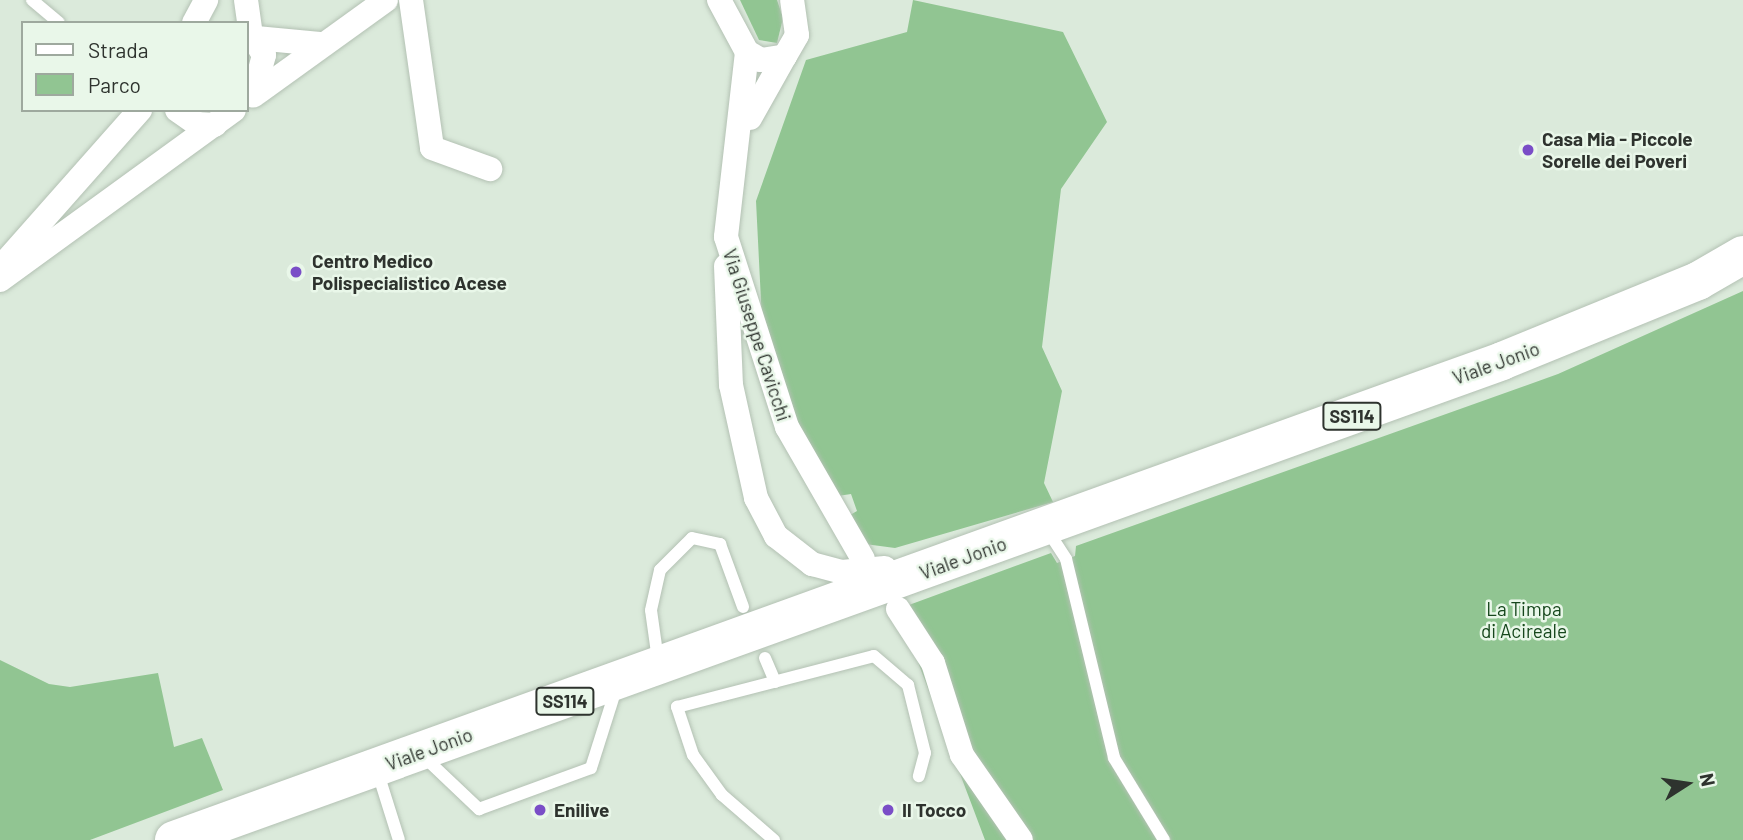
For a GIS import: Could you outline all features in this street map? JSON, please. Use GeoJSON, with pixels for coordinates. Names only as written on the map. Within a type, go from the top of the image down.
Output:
{"type":"FeatureCollection","features":[{"type":"Feature","properties":{"kind":"main road","name":"Viale Jonio"},"geometry":{"type":"LineString","coordinates":[[174,840],[215,833],[376,768],[955,562],[1606,322],[1743,255]]}},
{"type":"Feature","properties":{"kind":"street"},"geometry":{"type":"LineString","coordinates":[[195,21],[206,0]]}},
{"type":"Feature","properties":{"kind":"street"},"geometry":{"type":"LineString","coordinates":[[246,0],[251,32],[264,55],[252,97]]}},
{"type":"Feature","properties":{"kind":"street"},"geometry":{"type":"LineString","coordinates":[[252,97],[320,44],[386,0]]}},
{"type":"Feature","properties":{"kind":"street"},"geometry":{"type":"LineString","coordinates":[[411,0],[432,148],[491,169]]}},
{"type":"Feature","properties":{"kind":"street"},"geometry":{"type":"LineString","coordinates":[[719,0],[747,52],[742,134]]}},
{"type":"Feature","properties":{"kind":"street"},"geometry":{"type":"LineString","coordinates":[[742,134],[797,35],[796,5]]}},
{"type":"Feature","properties":{"kind":"street"},"geometry":{"type":"LineString","coordinates":[[251,32],[320,44]]}},
{"type":"Feature","properties":{"kind":"street"},"geometry":{"type":"LineString","coordinates":[[747,52],[761,60],[785,56]]}},
{"type":"Feature","properties":{"kind":"street"},"geometry":{"type":"LineString","coordinates":[[0,268],[138,112]]}},
{"type":"Feature","properties":{"kind":"street"},"geometry":{"type":"LineString","coordinates":[[177,112],[224,118]]}},
{"type":"Feature","properties":{"kind":"street"},"geometry":{"type":"LineString","coordinates":[[0,280],[224,118]]}},
{"type":"Feature","properties":{"kind":"street","name":"Via Giuseppe Cavicchi"},"geometry":{"type":"LineString","coordinates":[[742,134],[726,237],[787,427],[863,559]]}},
{"type":"Feature","properties":{"kind":"street"},"geometry":{"type":"LineString","coordinates":[[726,237],[731,385],[756,498],[776,536],[812,564],[842,572],[955,562]]}},
{"type":"Feature","properties":{"kind":"street"},"geometry":{"type":"LineString","coordinates":[[898,609],[933,663],[962,755],[1021,840]]}},
{"type":"Feature","properties":{"kind":"lane"},"geometry":{"type":"LineString","coordinates":[[32,0],[57,21]]}},
{"type":"Feature","properties":{"kind":"lane"},"geometry":{"type":"LineString","coordinates":[[1046,528],[1066,559],[1114,758],[1164,840]]}},
{"type":"Feature","properties":{"kind":"lane"},"geometry":{"type":"LineString","coordinates":[[660,667],[651,610],[660,570],[676,548],[707,537],[720,544],[743,607]]}},
{"type":"Feature","properties":{"kind":"lane"},"geometry":{"type":"LineString","coordinates":[[774,840],[722,795],[693,755],[677,708],[874,656],[908,685],[925,753],[919,776]]}},
{"type":"Feature","properties":{"kind":"lane"},"geometry":{"type":"LineString","coordinates":[[765,658],[775,682]]}},
{"type":"Feature","properties":{"kind":"lane"},"geometry":{"type":"LineString","coordinates":[[419,753],[479,809],[591,768],[618,682]]}},
{"type":"Feature","properties":{"kind":"lane"},"geometry":{"type":"LineString","coordinates":[[376,768],[399,840]]}},
{"type":"Feature","properties":{"kind":"green space"},"geometry":{"type":"Polygon","coordinates":[[[740,0],[777,0],[783,18],[777,43],[759,40],[740,0]]]}},
{"type":"Feature","properties":{"kind":"green space"},"geometry":{"type":"Polygon","coordinates":[[[913,0],[1063,32],[1107,122],[1061,189],[1042,347],[1062,391],[1044,483],[1053,502],[895,548],[865,544],[845,518],[857,511],[851,494],[831,497],[780,382],[762,321],[756,201],[806,60],[907,32],[913,0]]]}},
{"type":"Feature","properties":{"kind":"green space","name":"La Timpa di Acireale"},"geometry":{"type":"Polygon","coordinates":[[[1743,291],[1743,840],[985,840],[898,609],[1051,553],[1057,563],[1075,556],[1076,546],[1558,374],[1743,291]]]}},
{"type":"Feature","properties":{"kind":"green space"},"geometry":{"type":"Polygon","coordinates":[[[0,660],[49,684],[70,687],[158,673],[174,747],[202,738],[223,790],[90,840],[0,840],[0,660]]]}},
{"type":"Feature","properties":{"kind":"place","name":"Casa Mia - Piccole Sorelle dei Poveri"},"geometry":{"type":"Point","coordinates":[1528,150]}},
{"type":"Feature","properties":{"kind":"place","name":"Centro Medico Polispecialistico Acese"},"geometry":{"type":"Point","coordinates":[296,272]}},
{"type":"Feature","properties":{"kind":"place","name":"Enilive"},"geometry":{"type":"Point","coordinates":[540,810]}},
{"type":"Feature","properties":{"kind":"place","name":"Il Tocco"},"geometry":{"type":"Point","coordinates":[888,810]}}]}
